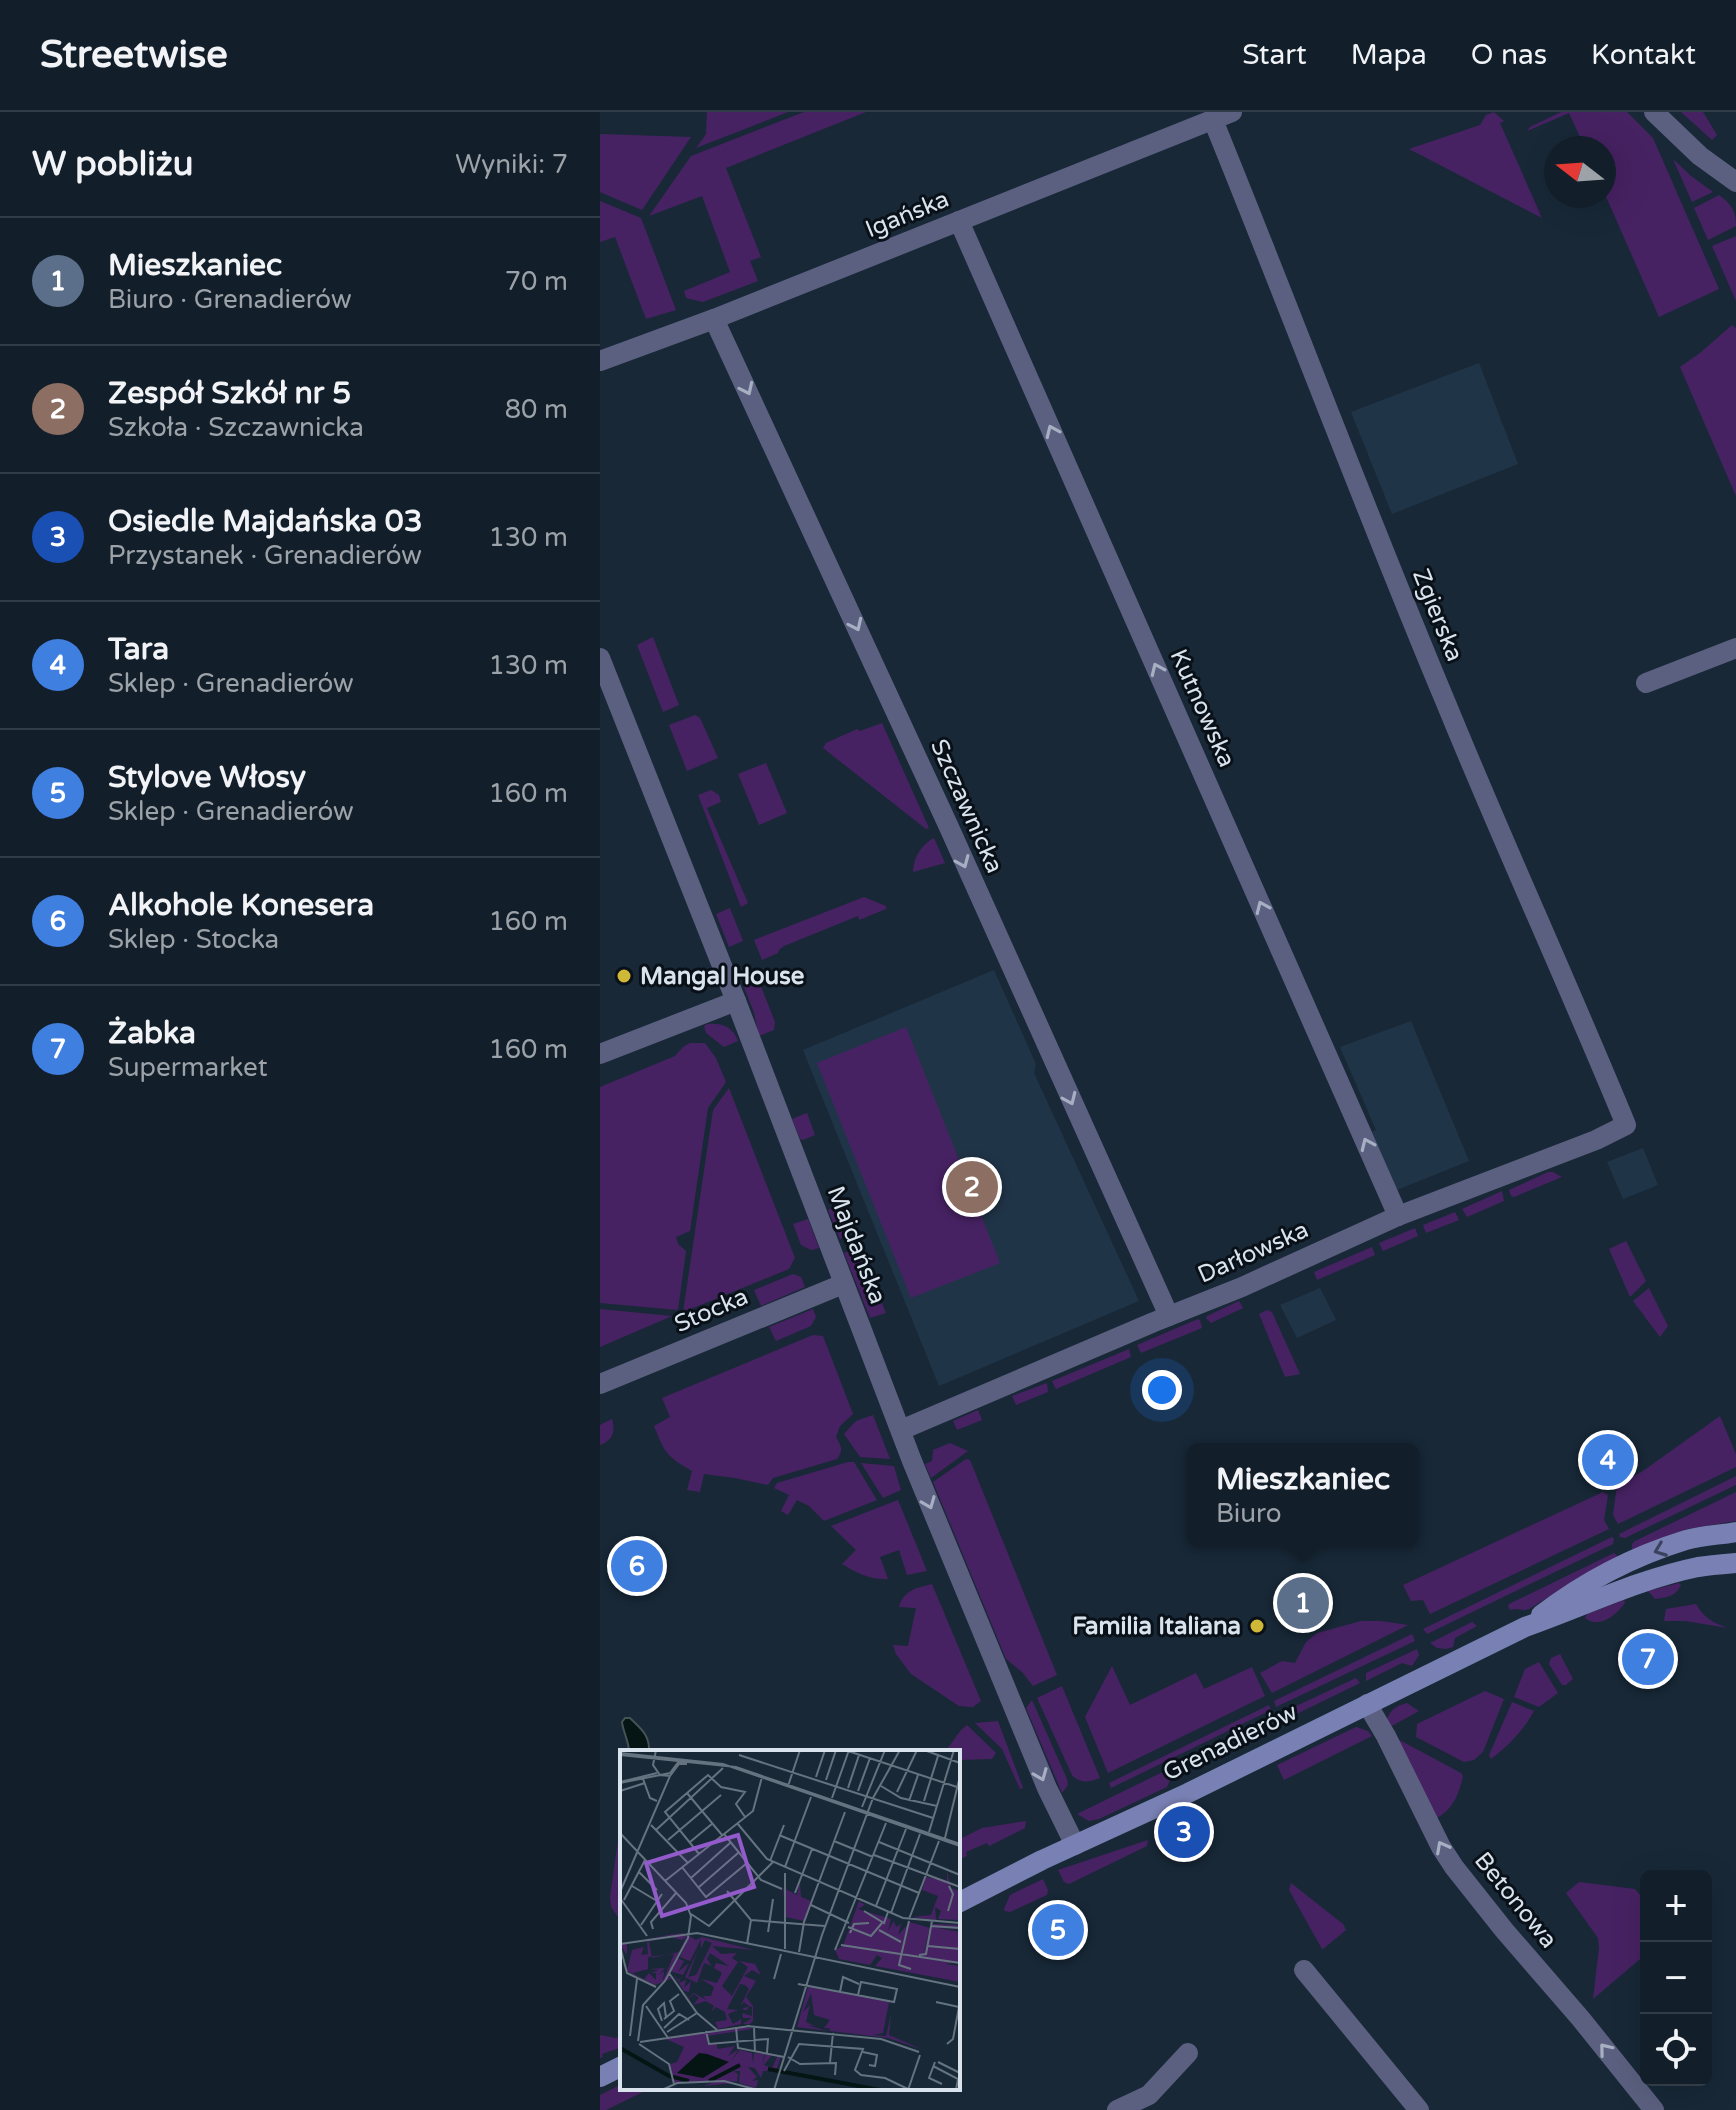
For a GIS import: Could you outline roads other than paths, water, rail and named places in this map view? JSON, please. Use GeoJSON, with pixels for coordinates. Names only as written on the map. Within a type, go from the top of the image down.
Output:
{"type":"FeatureCollection","features":[{"type":"Feature","properties":{"kind":"street","name":"Igańska"},"geometry":{"type":"LineString","coordinates":[[600,361],[714,319],[1232,112]]}},
{"type":"Feature","properties":{"kind":"street"},"geometry":{"type":"LineString","coordinates":[[1654,112],[1692,149],[1736,182]]}},
{"type":"Feature","properties":{"kind":"street","name":"Zgierska"},"geometry":{"type":"LineString","coordinates":[[1213,120],[1419,638],[1626,1125]]}},
{"type":"Feature","properties":{"kind":"street","name":"Kutnowska"},"geometry":{"type":"LineString","coordinates":[[959,221],[1398,1216]]}},
{"type":"Feature","properties":{"kind":"street","name":"Szczawnicka"},"geometry":{"type":"LineString","coordinates":[[714,319],[942,812],[1169,1316]]}},
{"type":"Feature","properties":{"kind":"street"},"geometry":{"type":"LineString","coordinates":[[1646,683],[1736,648]]}},
{"type":"Feature","properties":{"kind":"street","name":"Majdańska"},"geometry":{"type":"LineString","coordinates":[[600,658],[736,1001],[912,1461],[1041,1774],[1075,1845]]}},
{"type":"Feature","properties":{"kind":"street"},"geometry":{"type":"LineString","coordinates":[[600,1054],[736,1001]]}},
{"type":"Feature","properties":{"kind":"street","name":"Darłowska"},"geometry":{"type":"LineString","coordinates":[[901,1430],[1242,1287],[1398,1216],[1596,1140],[1626,1125]]}},
{"type":"Feature","properties":{"kind":"street","name":"Stocka"},"geometry":{"type":"LineString","coordinates":[[600,1384],[843,1284]]}},
{"type":"Feature","properties":{"kind":"street","name":"Grenadierów"},"geometry":{"type":"LineString","coordinates":[[1525,1627],[1568,1594],[1628,1562],[1688,1539],[1736,1532]]}},
{"type":"Feature","properties":{"kind":"street","name":"Grenadierów"},"geometry":{"type":"LineString","coordinates":[[960,1902],[1525,1627],[1636,1585],[1698,1567],[1736,1563]]}},
{"type":"Feature","properties":{"kind":"street","name":"Betonowa"},"geometry":{"type":"LineString","coordinates":[[1367,1704],[1454,1867],[1654,2110]]}},
{"type":"Feature","properties":{"kind":"street"},"geometry":{"type":"LineString","coordinates":[[1304,1970],[1419,2110]]}},
{"type":"Feature","properties":{"kind":"street"},"geometry":{"type":"LineString","coordinates":[[1117,2110],[1149,2095],[1188,2053]]}},
{"type":"Feature","properties":{"kind":"street"},"geometry":{"type":"LineString","coordinates":[[600,2077],[620,2067]]}},
{"type":"Feature","properties":{"kind":"place","name":"Mangal House"},"geometry":{"type":"Point","coordinates":[624,976]}},
{"type":"Feature","properties":{"kind":"place","name":"Zespół Szkół nr 5"},"geometry":{"type":"Point","coordinates":[972,1187]}},
{"type":"Feature","properties":{"kind":"place","name":"Tara"},"geometry":{"type":"Point","coordinates":[1608,1460]}},
{"type":"Feature","properties":{"kind":"place","name":"Alkohole Konesera"},"geometry":{"type":"Point","coordinates":[637,1566]}},
{"type":"Feature","properties":{"kind":"place","name":"Mieszkaniec"},"geometry":{"type":"Point","coordinates":[1303,1603]}},
{"type":"Feature","properties":{"kind":"place","name":"Familia Italiana"},"geometry":{"type":"Point","coordinates":[1257,1626]}},
{"type":"Feature","properties":{"kind":"place","name":"Żabka"},"geometry":{"type":"Point","coordinates":[1648,1659]}},
{"type":"Feature","properties":{"kind":"place","name":"Osiedle Majdańska 03"},"geometry":{"type":"Point","coordinates":[1184,1832]}},
{"type":"Feature","properties":{"kind":"place","name":"Stylove Włosy"},"geometry":{"type":"Point","coordinates":[1058,1930]}}]}
